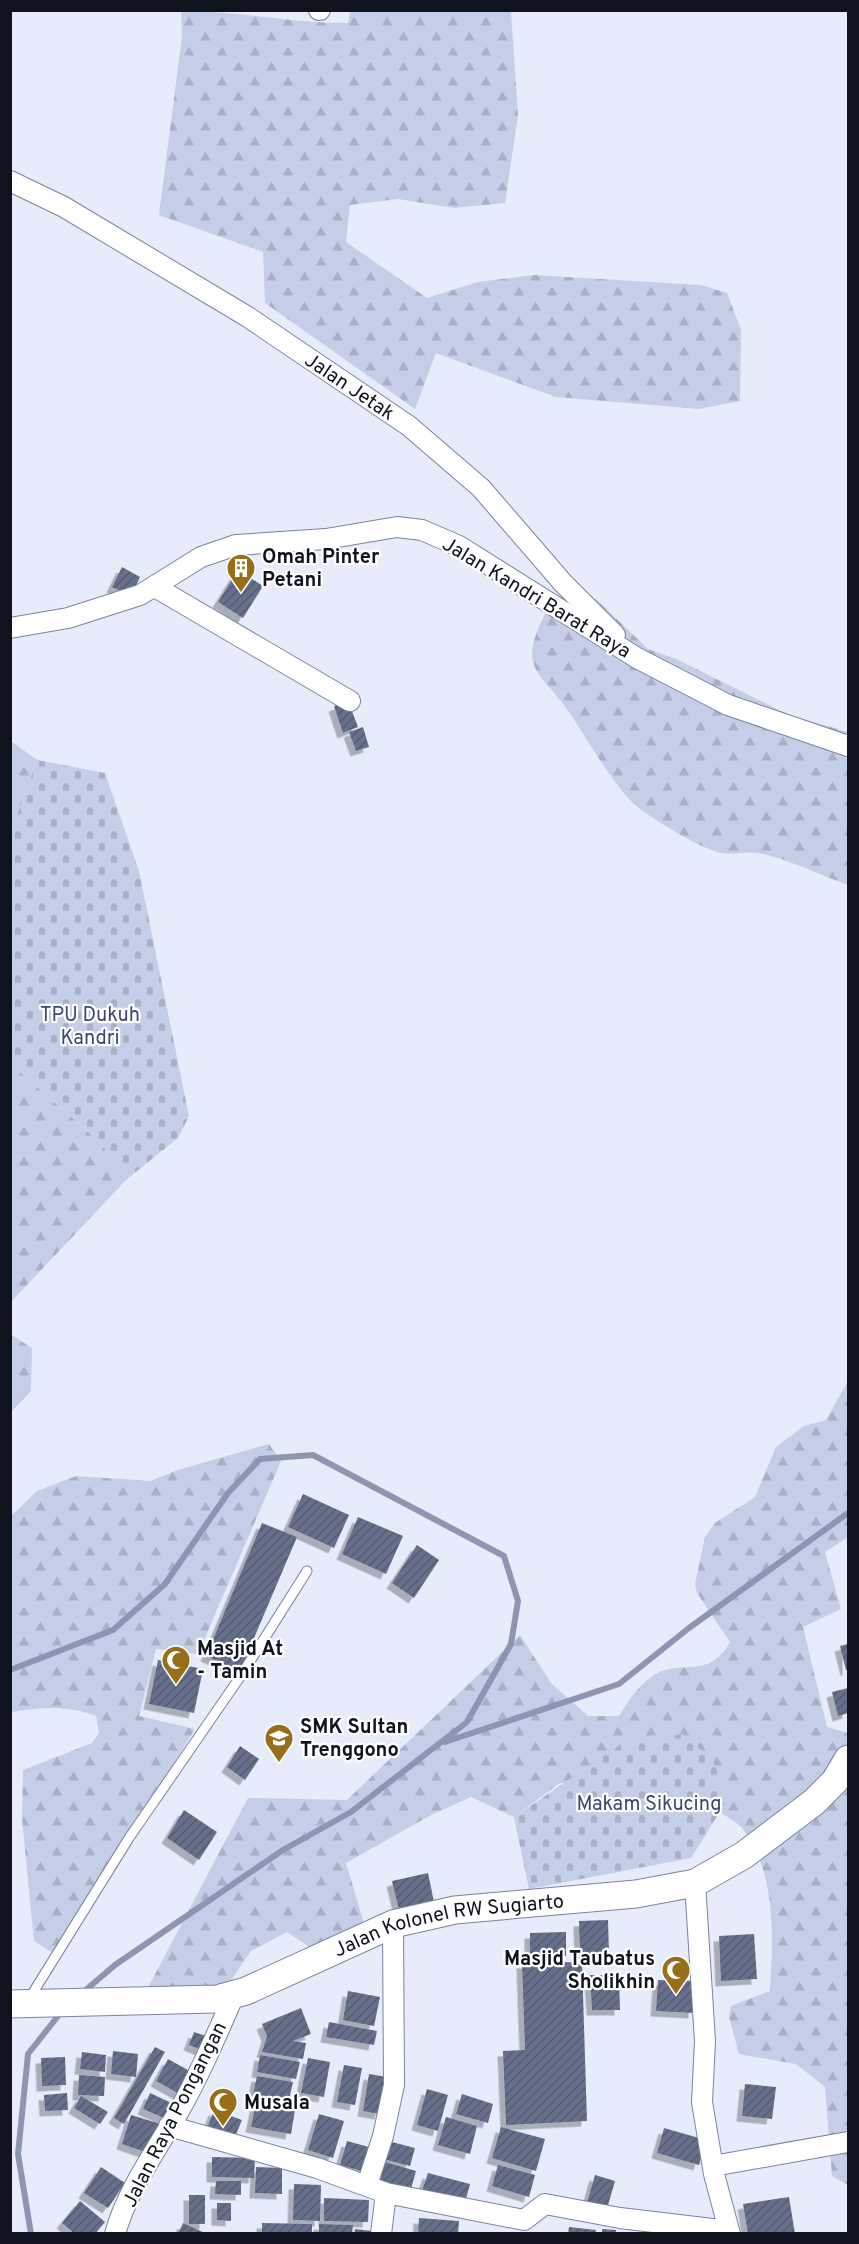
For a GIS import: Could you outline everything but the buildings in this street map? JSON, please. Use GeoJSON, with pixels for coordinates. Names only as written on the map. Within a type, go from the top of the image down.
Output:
{"type":"FeatureCollection","features":[{"type":"Feature","properties":{"kind":"main road","name":"Jalan Kolonel RW Sugiarto"},"geometry":{"type":"LineString","coordinates":[[18,2004],[217,1999],[234,1995],[393,1924],[455,1910],[636,1894],[695,1883],[744,1855],[814,1802],[836,1781],[849,1759]]}},
{"type":"Feature","properties":{"kind":"street","name":"Jalan Jetak"},"geometry":{"type":"LineString","coordinates":[[10,181],[64,207],[248,317],[410,426],[481,488],[563,583],[637,658]]}},
{"type":"Feature","properties":{"kind":"street","name":"Jalan Kandri Barat Raya"},"geometry":{"type":"LineString","coordinates":[[10,628],[68,618],[140,595],[201,557],[236,545],[326,538],[397,527],[422,530],[459,546],[637,658],[728,705],[849,746]]}},
{"type":"Feature","properties":{"kind":"street"},"geometry":{"type":"LineString","coordinates":[[155,587],[350,701]]}},
{"type":"Feature","properties":{"kind":"street"},"geometry":{"type":"LineString","coordinates":[[170,2126],[367,2185],[386,2193],[524,2220],[545,2204],[620,2218],[730,2232],[713,2166],[702,2102],[705,2041],[695,1883]]}},
{"type":"Feature","properties":{"kind":"street"},"geometry":{"type":"LineString","coordinates":[[367,2185],[383,2136],[394,2085],[393,1924]]}},
{"type":"Feature","properties":{"kind":"street","name":"Jalan Raya Pongangan"},"geometry":{"type":"LineString","coordinates":[[115,2234],[135,2185],[170,2126],[212,2047],[234,1995]]}},
{"type":"Feature","properties":{"kind":"street"},"geometry":{"type":"LineString","coordinates":[[713,2166],[849,2142]]}},
{"type":"Feature","properties":{"kind":"street"},"geometry":{"type":"LineString","coordinates":[[381,2234],[386,2193]]}},
{"type":"Feature","properties":{"kind":"lane"},"geometry":{"type":"LineString","coordinates":[[18,2004],[240,1677],[307,1571]]}},
{"type":"Feature","properties":{"kind":"green space"},"geometry":{"type":"Polygon","coordinates":[[[181,11],[348,23],[350,11],[511,11],[518,115],[505,203],[454,208],[398,199],[350,205],[346,242],[427,298],[478,282],[534,275],[701,285],[727,293],[741,330],[740,401],[699,409],[556,397],[436,353],[415,409],[265,303],[263,252],[159,215],[182,36],[181,11]]]}},
{"type":"Feature","properties":{"kind":"green space"},"geometry":{"type":"Polygon","coordinates":[[[596,599],[648,649],[674,658],[789,715],[848,732],[848,885],[769,856],[754,853],[722,853],[713,850],[672,830],[645,813],[628,798],[569,712],[541,677],[532,658],[537,633],[545,614],[575,611],[596,599]]]}},
{"type":"Feature","properties":{"kind":"green space"},"geometry":{"type":"Polygon","coordinates":[[[11,741],[37,760],[11,832],[11,741]]]}},
{"type":"Feature","properties":{"kind":"green space","name":"TPU Dukuh Kandri"},"geometry":{"type":"Polygon","coordinates":[[[37,760],[105,773],[139,871],[189,1116],[178,1138],[126,1180],[101,1143],[11,1064],[11,832],[37,760]]]}},
{"type":"Feature","properties":{"kind":"green space"},"geometry":{"type":"Polygon","coordinates":[[[11,1064],[101,1143],[126,1180],[11,1302],[11,1064]]]}},
{"type":"Feature","properties":{"kind":"green space"},"geometry":{"type":"Polygon","coordinates":[[[10,1334],[32,1348],[31,1391],[11,1412],[10,1334]]]}},
{"type":"Feature","properties":{"kind":"green space"},"geometry":{"type":"Polygon","coordinates":[[[848,1381],[848,1537],[825,1552],[841,1609],[803,1627],[827,1727],[848,1733],[848,2185],[832,2176],[825,2087],[796,2064],[739,2054],[729,2017],[731,2006],[770,1991],[772,1928],[767,1885],[762,1865],[742,1828],[720,1812],[728,1799],[560,1783],[514,1817],[471,1797],[431,1815],[346,1863],[364,1923],[311,1948],[287,1932],[251,1951],[230,1982],[143,1997],[248,1798],[347,1800],[520,1635],[551,1683],[588,1716],[619,1716],[639,1687],[656,1674],[676,1668],[704,1665],[722,1654],[730,1642],[697,1593],[695,1584],[705,1537],[715,1523],[755,1497],[776,1447],[804,1426],[826,1420],[848,1381]]]}},
{"type":"Feature","properties":{"kind":"green space"},"geometry":{"type":"Polygon","coordinates":[[[269,1444],[281,1461],[198,1654],[156,1649],[139,1716],[195,1729],[56,1955],[34,1941],[22,1819],[23,1770],[92,1743],[99,1733],[96,1716],[85,1712],[54,1708],[11,1712],[11,1516],[37,1491],[76,1476],[150,1481],[178,1470],[269,1444]]]}},
{"type":"Feature","properties":{"kind":"green space","name":"Makam Sikucing"},"geometry":{"type":"Polygon","coordinates":[[[682,1734],[712,1759],[728,1799],[691,1858],[529,1889],[514,1817],[620,1745],[682,1734]]]}},
{"type":"Feature","properties":{"kind":"waterway"},"geometry":{"type":"LineString","coordinates":[[10,1670],[113,1630],[165,1584],[228,1493],[260,1459],[313,1455],[504,1556],[518,1601],[511,1644],[467,1722],[351,1812],[283,1850],[115,1965],[81,1994]]}},
{"type":"Feature","properties":{"kind":"waterway"},"geometry":{"type":"LineString","coordinates":[[445,1742],[619,1684],[689,1628],[848,1513]]}},
{"type":"Feature","properties":{"kind":"waterway"},"geometry":{"type":"LineString","coordinates":[[31,2234],[18,2154],[28,2054],[62,2011]]}},
{"type":"Feature","properties":{"kind":"place","name":"Omah Pinter Petani"},"geometry":{"type":"Point","coordinates":[241,594]}},
{"type":"Feature","properties":{"kind":"place","name":"Masjid At - Tamin"},"geometry":{"type":"Point","coordinates":[176,1686]}},
{"type":"Feature","properties":{"kind":"place","name":"SMK Sultan Trenggono"},"geometry":{"type":"Point","coordinates":[279,1764]}},
{"type":"Feature","properties":{"kind":"place","name":"Masjid Taubatus Sholikhin"},"geometry":{"type":"Point","coordinates":[676,1996]}},
{"type":"Feature","properties":{"kind":"place","name":"Musala"},"geometry":{"type":"Point","coordinates":[223,2128]}}]}
